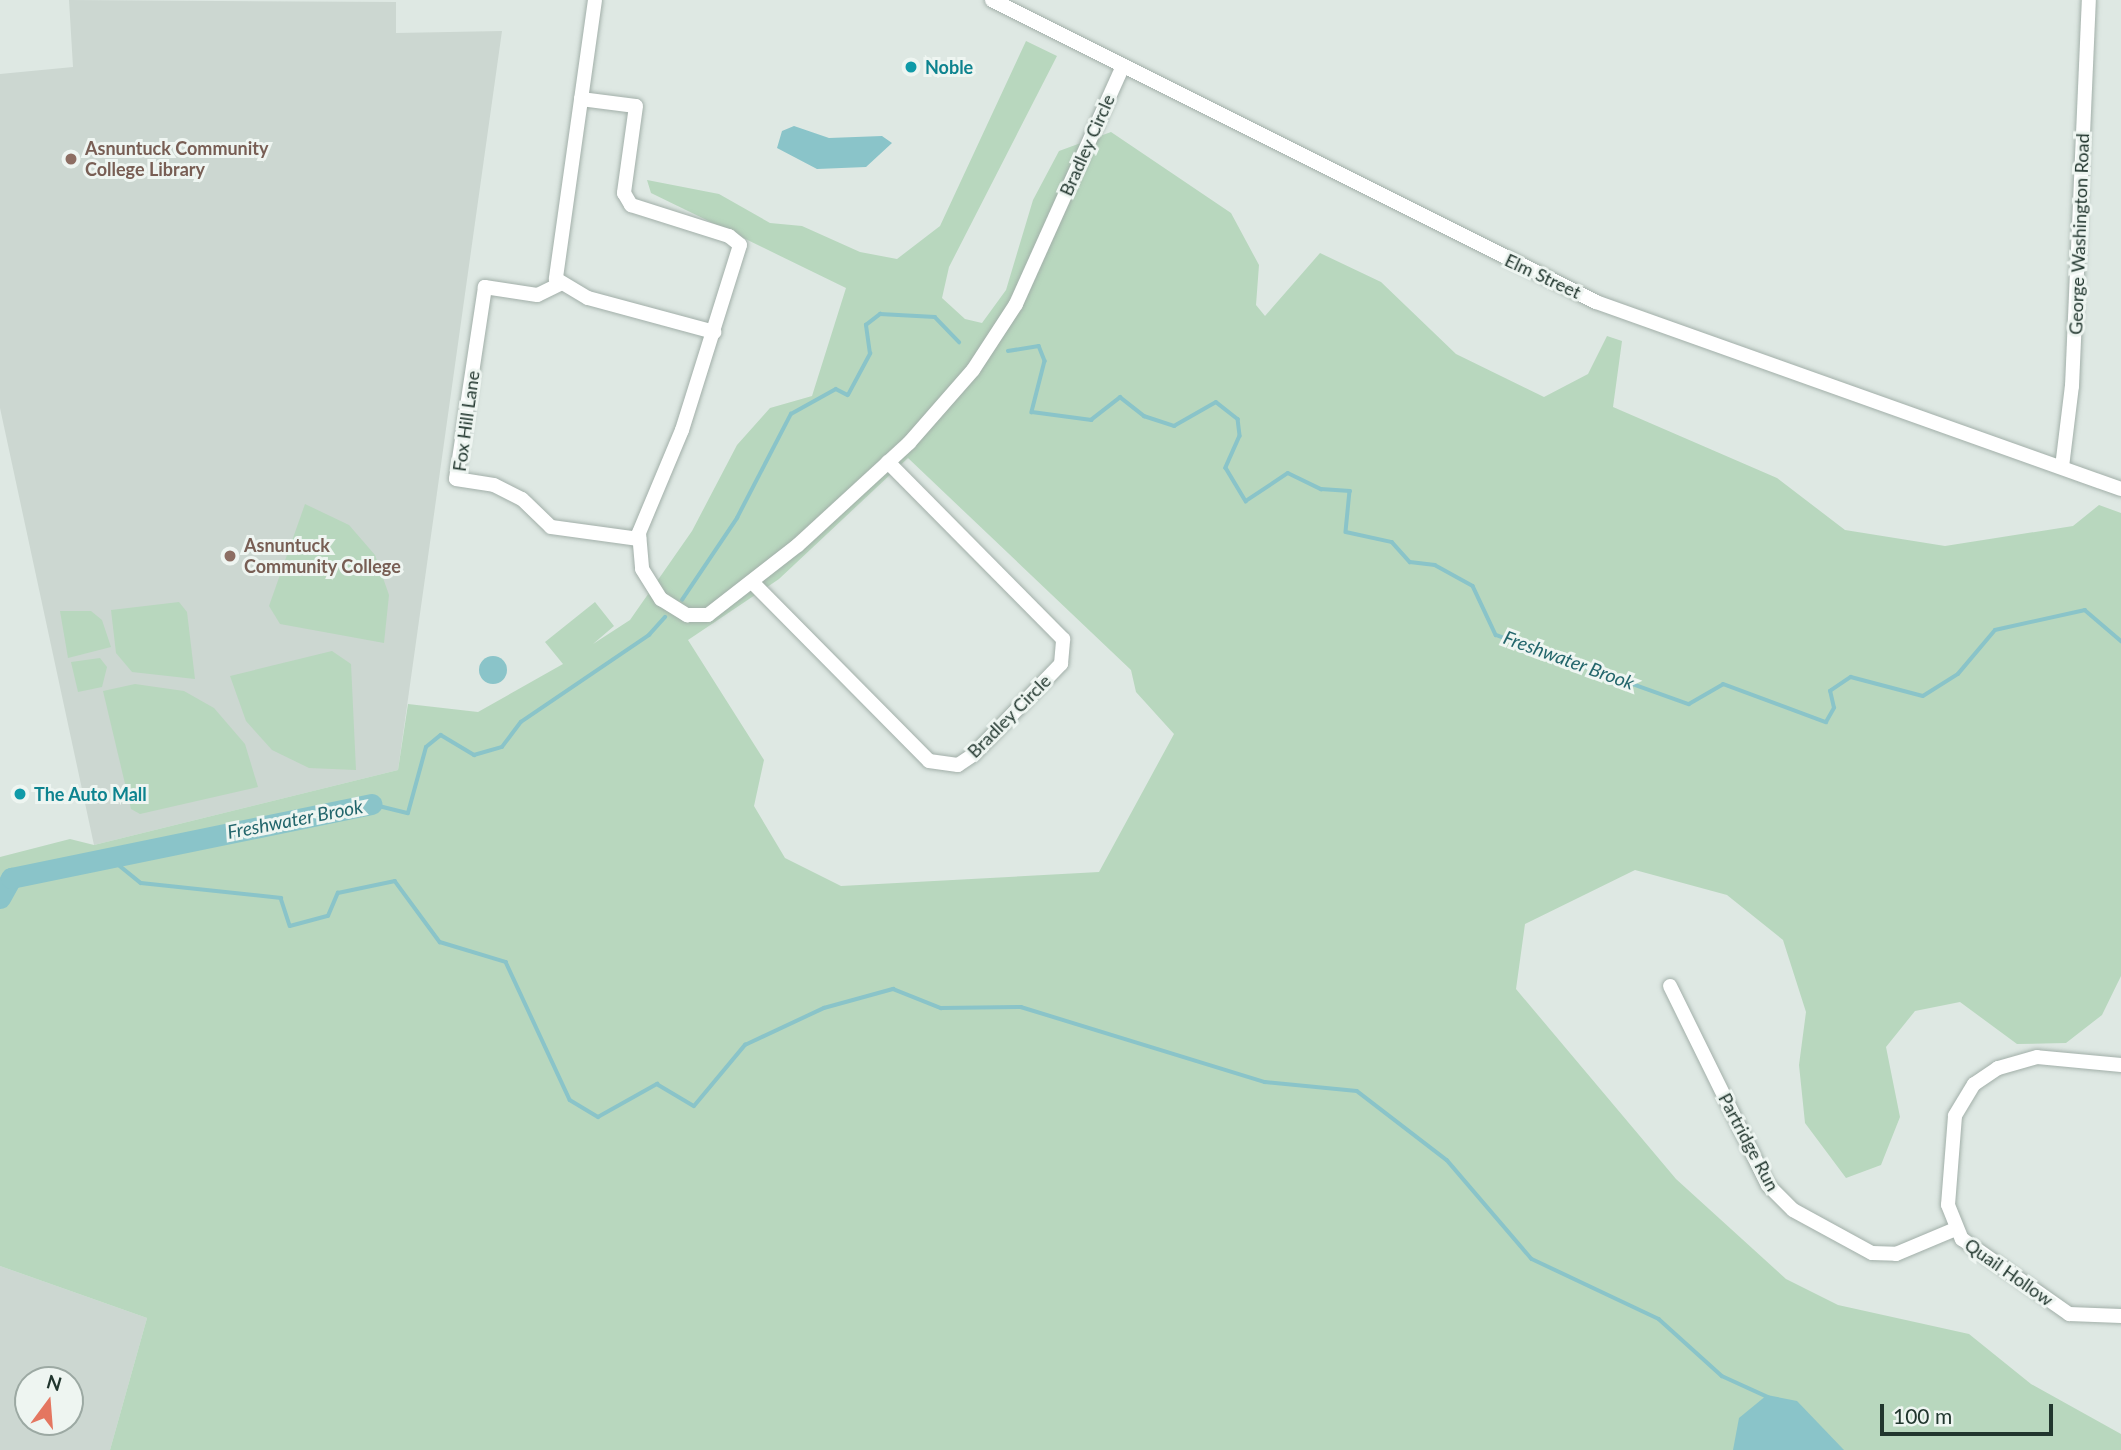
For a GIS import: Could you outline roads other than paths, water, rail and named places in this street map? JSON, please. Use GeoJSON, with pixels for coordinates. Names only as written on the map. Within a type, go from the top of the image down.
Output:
{"type":"FeatureCollection","features":[{"type":"Feature","properties":{"kind":"street"},"geometry":{"type":"LineString","coordinates":[[595,0],[554,270],[560,284],[588,298],[714,332]]}},
{"type":"Feature","properties":{"kind":"street","name":"Elm Street"},"geometry":{"type":"LineString","coordinates":[[992,0],[1122,68],[1596,302],[2121,489]]}},
{"type":"Feature","properties":{"kind":"street","name":"George Washington Road"},"geometry":{"type":"LineString","coordinates":[[2062,467],[2072,386],[2090,0]]}},
{"type":"Feature","properties":{"kind":"street","name":"Bradley Circle"},"geometry":{"type":"LineString","coordinates":[[639,539],[642,569],[677,610],[708,615],[754,584],[888,462],[973,370],[1016,304],[1122,68]]}},
{"type":"Feature","properties":{"kind":"street"},"geometry":{"type":"LineString","coordinates":[[581,99],[636,106],[624,193],[631,205],[729,236],[740,245],[714,332],[639,539]]}},
{"type":"Feature","properties":{"kind":"street","name":"Fox Hill Lane"},"geometry":{"type":"LineString","coordinates":[[560,284],[537,295],[485,286],[457,479],[494,485],[522,499],[551,527],[639,539]]}},
{"type":"Feature","properties":{"kind":"street","name":"Bradley Circle"},"geometry":{"type":"LineString","coordinates":[[754,584],[929,761],[958,765],[973,755],[1061,664],[1063,639],[888,462]]}},
{"type":"Feature","properties":{"kind":"street","name":"Partridge Run"},"geometry":{"type":"LineString","coordinates":[[1671,986],[1768,1185],[1793,1210],[1872,1253],[1896,1254],[1953,1230]]}},
{"type":"Feature","properties":{"kind":"street","name":"Quail Hollow"},"geometry":{"type":"LineString","coordinates":[[2121,1065],[2037,1057],[1998,1068],[1974,1084],[1957,1107],[1950,1140],[1953,1230],[2069,1314],[2121,1316]]}},
{"type":"Feature","properties":{"kind":"water"},"geometry":{"type":"Polygon","coordinates":[[[794,126],[829,138],[882,136],[892,143],[866,167],[817,169],[777,148],[782,131],[794,126]]]}},
{"type":"Feature","properties":{"kind":"water"},"geometry":{"type":"Polygon","coordinates":[[[493,656],[503,660],[507,670],[503,680],[493,684],[483,680],[479,670],[483,660],[493,656]]]}},
{"type":"Feature","properties":{"kind":"water"},"geometry":{"type":"Polygon","coordinates":[[[1767,1395],[1797,1401],[1844,1450],[1733,1450],[1739,1418],[1767,1395]]]}},
{"type":"Feature","properties":{"kind":"waterway","name":"Freshwater Brook"},"geometry":{"type":"LineString","coordinates":[[682,600],[737,518],[791,414],[836,389],[848,395],[870,354],[866,325],[880,314],[935,317],[959,342]]}},
{"type":"Feature","properties":{"kind":"waterway","name":"Freshwater Brook"},"geometry":{"type":"LineString","coordinates":[[1008,351],[1039,346],[1045,361],[1032,412],[1091,420],[1120,397],[1144,416],[1174,426],[1216,402],[1238,419],[1240,436],[1226,468],[1246,501],[1288,473],[1321,489],[1350,491],[1346,532],[1392,542],[1410,562],[1435,565],[1473,586],[1496,635],[1689,704],[1723,684],[1826,722],[1834,708],[1830,691],[1851,677],[1923,696],[1958,674],[1995,630],[2085,610],[2121,641]]}},
{"type":"Feature","properties":{"kind":"waterway","name":"Freshwater Brook"},"geometry":{"type":"LineString","coordinates":[[371,804],[408,813],[426,747],[441,735],[474,755],[502,747],[521,722],[649,635],[665,617]]}},
{"type":"Feature","properties":{"kind":"waterway","name":"Freshwater Brook"},"geometry":{"type":"LineString","coordinates":[[0,898],[11,878],[371,804]]}},
{"type":"Feature","properties":{"kind":"waterway"},"geometry":{"type":"LineString","coordinates":[[109,857],[141,883],[281,898],[290,926],[328,916],[338,893],[395,881],[440,942],[506,962],[570,1100],[598,1117],[657,1084],[694,1106],[745,1045],[824,1008],[893,989],[941,1008],[1021,1007],[1265,1082],[1357,1091],[1447,1160],[1532,1259],[1659,1319],[1722,1376],[1768,1397]]}},
{"type":"Feature","properties":{"kind":"place","name":"Noble"},"geometry":{"type":"Point","coordinates":[911,67]}},
{"type":"Feature","properties":{"kind":"place","name":"Asnuntuck Community College Library"},"geometry":{"type":"Point","coordinates":[71,159]}},
{"type":"Feature","properties":{"kind":"place","name":"Asnuntuck Community College"},"geometry":{"type":"Point","coordinates":[230,556]}},
{"type":"Feature","properties":{"kind":"place","name":"The Auto Mall"},"geometry":{"type":"Point","coordinates":[20,794]}}]}
